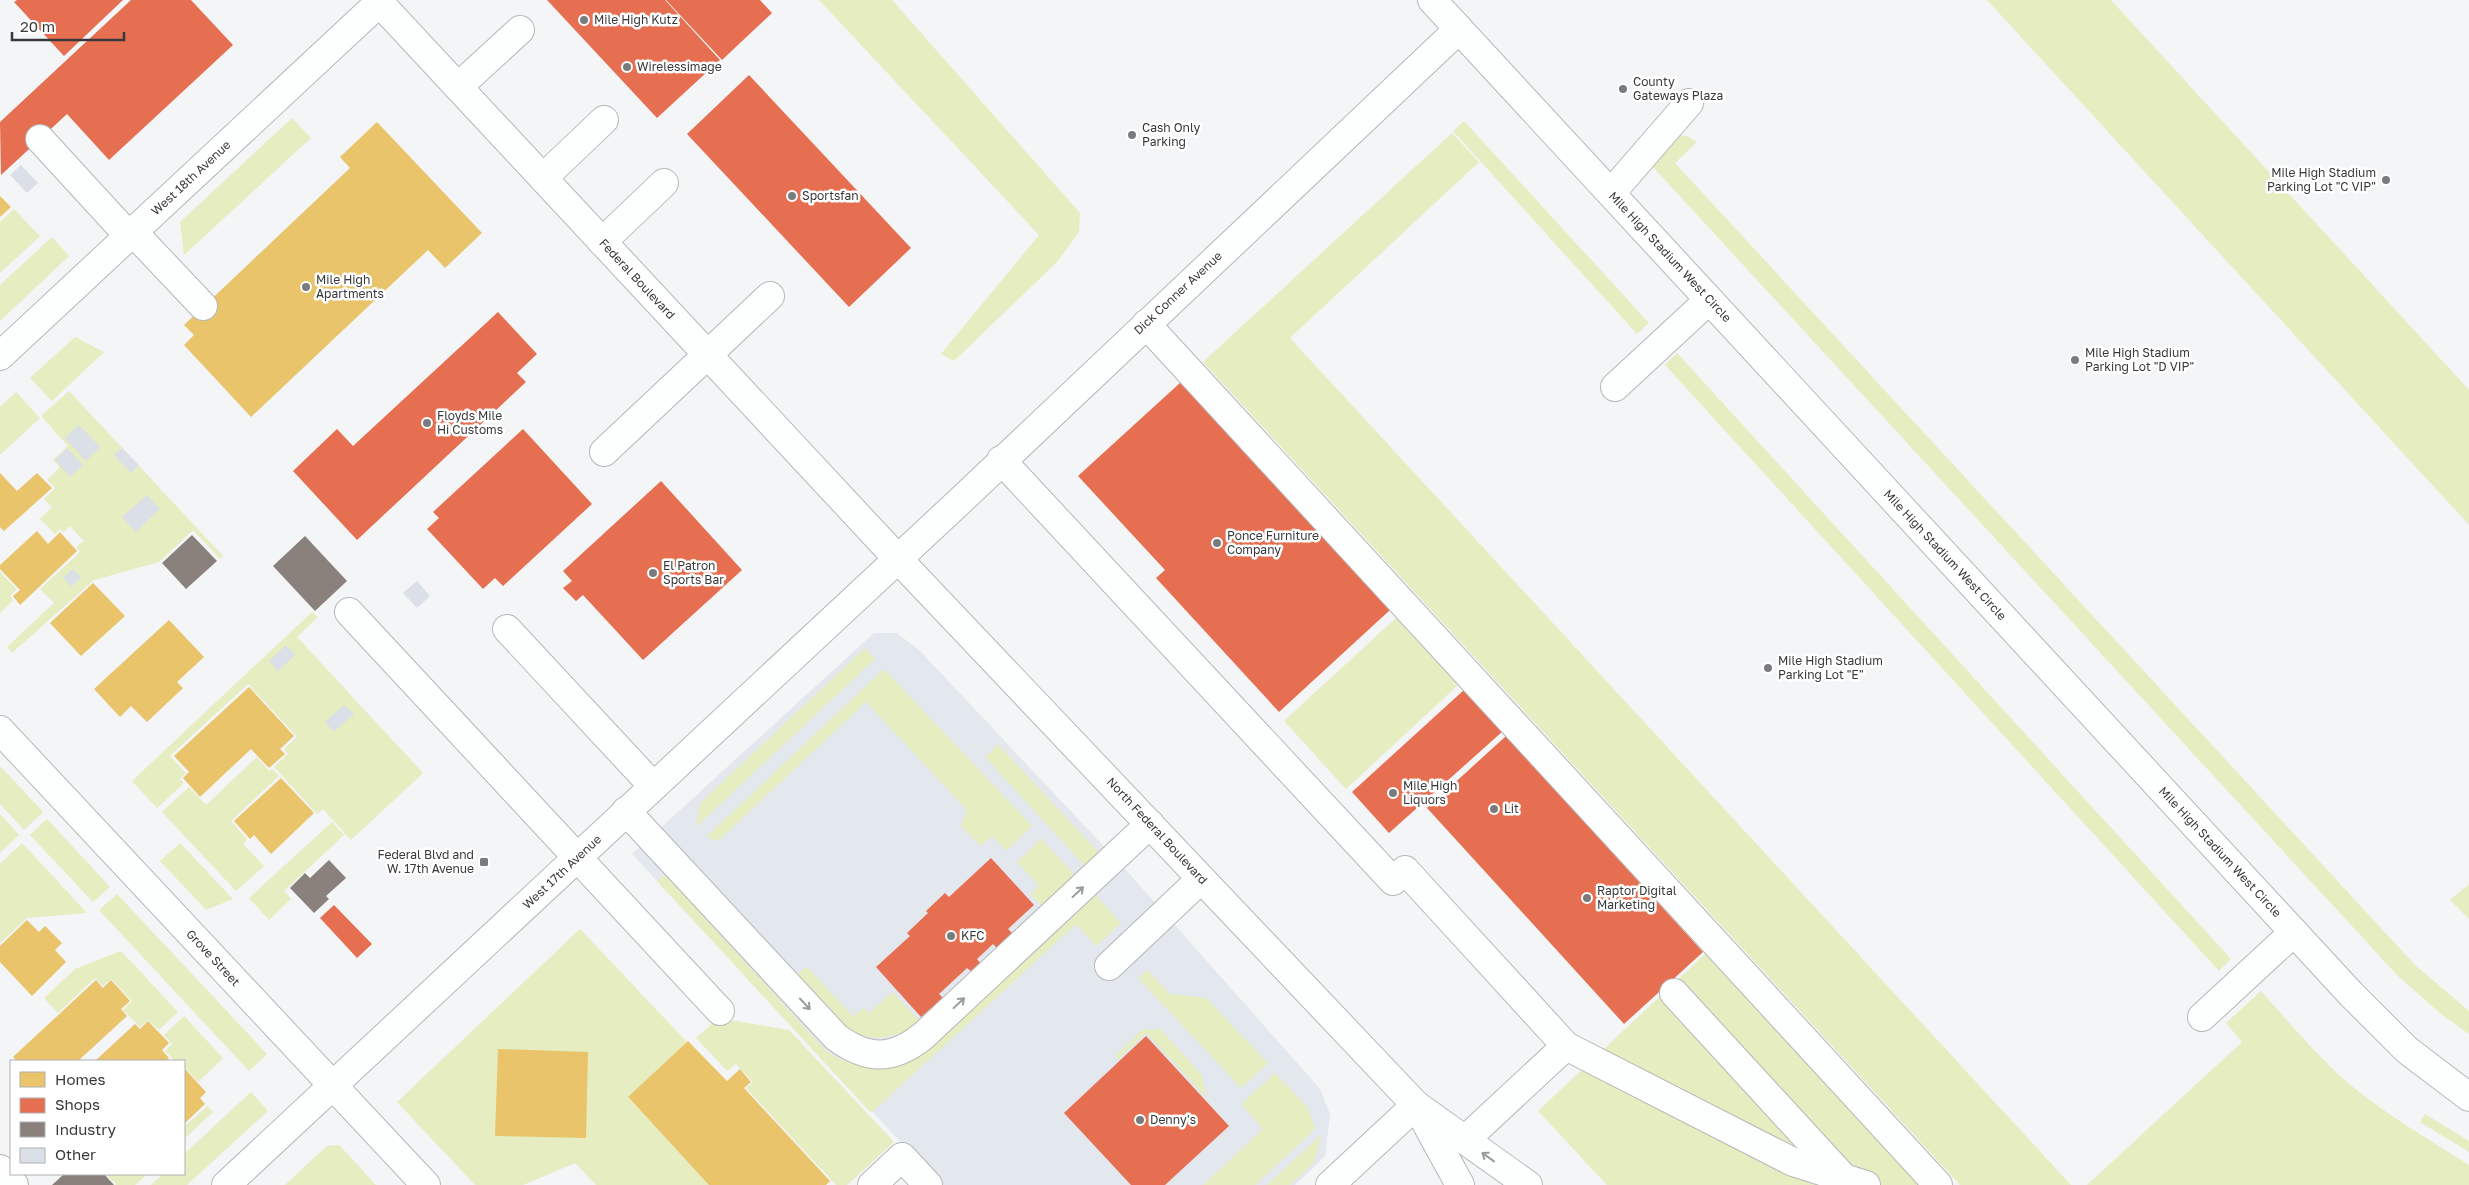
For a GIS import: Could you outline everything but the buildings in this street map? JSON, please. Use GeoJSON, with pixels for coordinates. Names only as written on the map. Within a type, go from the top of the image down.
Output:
{"type":"FeatureCollection","features":[{"type":"Feature","properties":{"kind":"street","name":"Mile High Stadium West Circle"},"geometry":{"type":"LineString","coordinates":[[1432,0],[2294,932],[2407,1050],[2469,1098]]}},
{"type":"Feature","properties":{"kind":"street","name":"Federal Boulevard"},"geometry":{"type":"LineString","coordinates":[[379,1],[897,558]]}},
{"type":"Feature","properties":{"kind":"street","name":"West 18th Avenue"},"geometry":{"type":"LineString","coordinates":[[0,356],[379,1]]}},
{"type":"Feature","properties":{"kind":"street","name":"Dick Conner Avenue"},"geometry":{"type":"LineString","coordinates":[[897,558],[1459,29]]}},
{"type":"Feature","properties":{"kind":"street"},"geometry":{"type":"LineString","coordinates":[[458,87],[520,30]]}},
{"type":"Feature","properties":{"kind":"street"},"geometry":{"type":"LineString","coordinates":[[1611,193],[1689,103]]}},
{"type":"Feature","properties":{"kind":"street"},"geometry":{"type":"LineString","coordinates":[[543,178],[604,120]]}},
{"type":"Feature","properties":{"kind":"street"},"geometry":{"type":"LineString","coordinates":[[40,139],[131,234],[204,306]]}},
{"type":"Feature","properties":{"kind":"street"},"geometry":{"type":"LineString","coordinates":[[602,242],[664,183]]}},
{"type":"Feature","properties":{"kind":"street"},"geometry":{"type":"LineString","coordinates":[[604,452],[770,296]]}},
{"type":"Feature","properties":{"kind":"street"},"geometry":{"type":"LineString","coordinates":[[1615,387],[1709,300]]}},
{"type":"Feature","properties":{"kind":"street"},"geometry":{"type":"LineString","coordinates":[[1146,324],[1930,1183]]}},
{"type":"Feature","properties":{"kind":"street"},"geometry":{"type":"LineString","coordinates":[[1001,460],[1393,881],[1405,870],[1566,1046],[1793,1162],[1854,1181]]}},
{"type":"Feature","properties":{"kind":"street","name":"West 17th Avenue"},"geometry":{"type":"LineString","coordinates":[[226,1185],[897,558]]}},
{"type":"Feature","properties":{"kind":"street","name":"North Federal Boulevard"},"geometry":{"type":"LineString","coordinates":[[897,558],[1416,1105],[1528,1185]]}},
{"type":"Feature","properties":{"kind":"street"},"geometry":{"type":"LineString","coordinates":[[349,612],[720,1011]]}},
{"type":"Feature","properties":{"kind":"street"},"geometry":{"type":"LineString","coordinates":[[506,629],[653,786]]}},
{"type":"Feature","properties":{"kind":"street","name":"Grove Street"},"geometry":{"type":"LineString","coordinates":[[0,730],[426,1185]]}},
{"type":"Feature","properties":{"kind":"street"},"geometry":{"type":"LineString","coordinates":[[626,811],[836,1037],[851,1048],[870,1054],[889,1054],[908,1048],[1150,824]]}},
{"type":"Feature","properties":{"kind":"street"},"geometry":{"type":"LineString","coordinates":[[1109,966],[1202,879]]}},
{"type":"Feature","properties":{"kind":"street"},"geometry":{"type":"LineString","coordinates":[[2202,1017],[2294,932]]}},
{"type":"Feature","properties":{"kind":"street"},"geometry":{"type":"LineString","coordinates":[[1674,993],[1854,1181]]}},
{"type":"Feature","properties":{"kind":"street"},"geometry":{"type":"LineString","coordinates":[[1465,1140],[1566,1046]]}},
{"type":"Feature","properties":{"kind":"street"},"geometry":{"type":"LineString","coordinates":[[1330,1185],[1416,1105]]}},
{"type":"Feature","properties":{"kind":"street","name":"North Federal Boulevard"},"geometry":{"type":"LineString","coordinates":[[1416,1105],[1460,1185]]}},
{"type":"Feature","properties":{"kind":"street"},"geometry":{"type":"LineString","coordinates":[[872,1185],[902,1157],[928,1185]]}},
{"type":"Feature","properties":{"kind":"street"},"geometry":{"type":"LineString","coordinates":[[0,1170],[14,1185]]}},
{"type":"Feature","properties":{"kind":"shaded area"},"geometry":{"type":"Polygon","coordinates":[[[874,633],[897,633],[920,651],[1127,871],[1320,1089],[1330,1114],[1325,1156],[1295,1185],[941,1185],[632,854],[874,633]]]}},
{"type":"Feature","properties":{"kind":"green space"},"geometry":{"type":"Polygon","coordinates":[[[819,0],[892,0],[1080,213],[1079,232],[1057,262],[954,361],[941,354],[1039,235],[819,0]]]}},
{"type":"Feature","properties":{"kind":"green space"},"geometry":{"type":"Polygon","coordinates":[[[1987,0],[2111,0],[2469,390],[2469,525],[1987,0]]]}},
{"type":"Feature","properties":{"kind":"green space"},"geometry":{"type":"Polygon","coordinates":[[[292,118],[311,138],[184,255],[180,222],[292,118]]]}},
{"type":"Feature","properties":{"kind":"green space"},"geometry":{"type":"Polygon","coordinates":[[[1464,121],[1649,323],[1637,334],[1453,131],[1464,121]]]}},
{"type":"Feature","properties":{"kind":"green space"},"geometry":{"type":"Polygon","coordinates":[[[1452,133],[1479,162],[1290,338],[2071,1185],[1960,1185],[1203,362],[1452,133]]]}},
{"type":"Feature","properties":{"kind":"green space"},"geometry":{"type":"Polygon","coordinates":[[[1679,135],[1687,136],[1697,142],[1675,163],[2415,965],[2469,1011],[2469,1034],[2441,1014],[2398,976],[1653,167],[1679,135]]]}},
{"type":"Feature","properties":{"kind":"green space"},"geometry":{"type":"Polygon","coordinates":[[[14,209],[40,236],[0,273],[0,222],[14,209]]]}},
{"type":"Feature","properties":{"kind":"green space"},"geometry":{"type":"Polygon","coordinates":[[[52,237],[69,256],[0,321],[0,285],[52,237]]]}},
{"type":"Feature","properties":{"kind":"green space"},"geometry":{"type":"Polygon","coordinates":[[[75,337],[104,352],[52,401],[30,378],[75,337]]]}},
{"type":"Feature","properties":{"kind":"green space"},"geometry":{"type":"Polygon","coordinates":[[[1677,353],[2231,959],[2219,971],[1665,365],[1677,353]]]}},
{"type":"Feature","properties":{"kind":"green space"},"geometry":{"type":"Polygon","coordinates":[[[69,391],[223,556],[220,559],[193,530],[159,562],[94,580],[12,653],[7,647],[54,603],[40,589],[80,552],[76,547],[84,541],[70,526],[63,532],[60,529],[55,534],[40,519],[52,507],[44,499],[55,488],[47,480],[60,467],[53,460],[68,446],[41,416],[69,391]]]}},
{"type":"Feature","properties":{"kind":"green space"},"geometry":{"type":"Polygon","coordinates":[[[16,392],[40,418],[0,455],[0,407],[16,392]]]}},
{"type":"Feature","properties":{"kind":"green space"},"geometry":{"type":"Polygon","coordinates":[[[0,572],[17,589],[10,596],[13,600],[0,613],[0,572]]]}},
{"type":"Feature","properties":{"kind":"green space"},"geometry":{"type":"Polygon","coordinates":[[[312,612],[318,617],[297,637],[423,773],[351,840],[323,809],[317,814],[274,767],[288,754],[284,749],[297,737],[248,684],[170,756],[186,773],[180,779],[184,783],[157,808],[132,781],[312,612]]]}},
{"type":"Feature","properties":{"kind":"green space"},"geometry":{"type":"Polygon","coordinates":[[[1396,618],[1458,685],[1346,789],[1284,721],[1396,618]]]}},
{"type":"Feature","properties":{"kind":"green space"},"geometry":{"type":"Polygon","coordinates":[[[865,648],[875,659],[696,827],[700,803],[865,648]]]}},
{"type":"Feature","properties":{"kind":"green space"},"geometry":{"type":"Polygon","coordinates":[[[884,669],[1032,826],[1006,851],[992,836],[981,846],[961,826],[967,810],[866,702],[718,841],[706,837],[884,669]]]}},
{"type":"Feature","properties":{"kind":"green space"},"geometry":{"type":"Polygon","coordinates":[[[998,744],[1100,854],[1086,867],[985,757],[998,744]]]}},
{"type":"Feature","properties":{"kind":"green space"},"geometry":{"type":"Polygon","coordinates":[[[257,757],[269,771],[272,769],[279,776],[231,821],[247,839],[243,844],[264,866],[236,891],[162,812],[189,787],[206,805],[257,757]]]}},
{"type":"Feature","properties":{"kind":"green space"},"geometry":{"type":"Polygon","coordinates":[[[0,766],[43,812],[24,830],[0,804],[0,766]]]}},
{"type":"Feature","properties":{"kind":"green space"},"geometry":{"type":"Polygon","coordinates":[[[0,814],[19,835],[0,853],[0,814]]]}},
{"type":"Feature","properties":{"kind":"green space"},"geometry":{"type":"Polygon","coordinates":[[[47,819],[110,887],[93,902],[30,835],[47,819]]]}},
{"type":"Feature","properties":{"kind":"green space"},"geometry":{"type":"Polygon","coordinates":[[[332,822],[344,835],[284,891],[291,899],[269,920],[249,898],[332,822]]]}},
{"type":"Feature","properties":{"kind":"green space"},"geometry":{"type":"Polygon","coordinates":[[[1041,839],[1076,876],[1042,906],[1030,894],[1039,886],[1017,862],[1041,839]]]}},
{"type":"Feature","properties":{"kind":"green space"},"geometry":{"type":"Polygon","coordinates":[[[22,843],[87,913],[27,918],[0,943],[0,864],[22,843]]]}},
{"type":"Feature","properties":{"kind":"green space"},"geometry":{"type":"Polygon","coordinates":[[[180,843],[233,899],[206,910],[160,861],[180,843]]]}},
{"type":"Feature","properties":{"kind":"green space"},"geometry":{"type":"Polygon","coordinates":[[[665,874],[826,1051],[845,1061],[864,1066],[878,1067],[1090,889],[1121,923],[1096,946],[1076,924],[871,1113],[657,881],[665,874]]]}},
{"type":"Feature","properties":{"kind":"green space"},"geometry":{"type":"Polygon","coordinates":[[[2469,884],[2469,919],[2450,900],[2469,884]]]}},
{"type":"Feature","properties":{"kind":"green space"},"geometry":{"type":"Polygon","coordinates":[[[117,894],[267,1054],[249,1071],[99,910],[117,894]]]}},
{"type":"Feature","properties":{"kind":"green space"},"geometry":{"type":"Polygon","coordinates":[[[580,929],[687,1042],[628,1098],[710,1185],[596,1185],[575,1163],[523,1185],[475,1185],[397,1102],[580,929]]]}},
{"type":"Feature","properties":{"kind":"green space"},"geometry":{"type":"Polygon","coordinates":[[[121,951],[178,1012],[159,1030],[148,1020],[140,1027],[123,1010],[132,1001],[111,979],[103,986],[95,978],[58,1013],[44,998],[75,969],[121,951]]]}},
{"type":"Feature","properties":{"kind":"green space"},"geometry":{"type":"Polygon","coordinates":[[[1706,953],[1924,1185],[1607,1185],[1538,1111],[1706,953]]]}},
{"type":"Feature","properties":{"kind":"green space"},"geometry":{"type":"Polygon","coordinates":[[[807,967],[853,1016],[863,1008],[869,1013],[892,992],[921,1022],[901,1033],[882,1037],[866,1037],[851,1031],[824,1010],[798,981],[799,972],[807,967]]]}},
{"type":"Feature","properties":{"kind":"green space"},"geometry":{"type":"Polygon","coordinates":[[[1147,970],[1170,994],[1206,998],[1268,1063],[1241,1088],[1138,978],[1147,970]]]}},
{"type":"Feature","properties":{"kind":"green space"},"geometry":{"type":"Polygon","coordinates":[[[2261,991],[2314,1050],[2348,1083],[2392,1116],[2469,1165],[2469,1185],[2087,1185],[2242,1042],[2226,1023],[2261,991]]]}},
{"type":"Feature","properties":{"kind":"green space"},"geometry":{"type":"Polygon","coordinates":[[[184,1016],[223,1058],[198,1082],[185,1068],[185,1060],[174,1060],[165,1051],[172,1044],[164,1035],[184,1016]]]}},
{"type":"Feature","properties":{"kind":"green space"},"geometry":{"type":"Polygon","coordinates":[[[719,1018],[789,1030],[894,1142],[847,1185],[836,1185],[746,1088],[753,1082],[736,1064],[727,1071],[696,1038],[719,1018]]]}},
{"type":"Feature","properties":{"kind":"green space"},"geometry":{"type":"Polygon","coordinates":[[[1160,1029],[1202,1075],[1207,1098],[1146,1033],[1118,1059],[1115,1056],[1142,1030],[1160,1029]]]}},
{"type":"Feature","properties":{"kind":"green space"},"geometry":{"type":"Polygon","coordinates":[[[1275,1073],[1308,1108],[1315,1129],[1255,1185],[1203,1185],[1263,1129],[1241,1104],[1275,1073]]]}},
{"type":"Feature","properties":{"kind":"green space"},"geometry":{"type":"Polygon","coordinates":[[[251,1092],[268,1111],[187,1185],[151,1185],[162,1175],[185,1175],[185,1153],[251,1092]]]}},
{"type":"Feature","properties":{"kind":"green space"},"geometry":{"type":"Polygon","coordinates":[[[207,1106],[213,1112],[185,1138],[185,1126],[207,1106]]]}},
{"type":"Feature","properties":{"kind":"green space"},"geometry":{"type":"Polygon","coordinates":[[[2425,1114],[2469,1141],[2469,1152],[2420,1122],[2425,1114]]]}},
{"type":"Feature","properties":{"kind":"green space"},"geometry":{"type":"Polygon","coordinates":[[[1322,1134],[1314,1162],[1290,1185],[1267,1185],[1322,1134]]]}},
{"type":"Feature","properties":{"kind":"green space"},"geometry":{"type":"Polygon","coordinates":[[[339,1145],[376,1185],[285,1185],[327,1146],[339,1145]]]}},
{"type":"Feature","properties":{"kind":"green space"},"geometry":{"type":"Polygon","coordinates":[[[107,1175],[146,1175],[135,1185],[116,1185],[107,1175]]]}},
{"type":"Feature","properties":{"kind":"place","name":"Mile High Kutz"},"geometry":{"type":"Point","coordinates":[584,20]}},
{"type":"Feature","properties":{"kind":"place","name":"Wirelessimage"},"geometry":{"type":"Point","coordinates":[627,67]}},
{"type":"Feature","properties":{"kind":"place","name":"County Gateways Plaza"},"geometry":{"type":"Point","coordinates":[1623,89]}},
{"type":"Feature","properties":{"kind":"place","name":"Cash Only Parking"},"geometry":{"type":"Point","coordinates":[1132,135]}},
{"type":"Feature","properties":{"kind":"place","name":"Mile High Stadium Parking Lot \"C VIP\""},"geometry":{"type":"Point","coordinates":[2386,180]}},
{"type":"Feature","properties":{"kind":"place","name":"Sportsfan"},"geometry":{"type":"Point","coordinates":[792,196]}},
{"type":"Feature","properties":{"kind":"place","name":"Mile High Apartments"},"geometry":{"type":"Point","coordinates":[306,287]}},
{"type":"Feature","properties":{"kind":"place","name":"Mile High Stadium Parking Lot \"D VIP\""},"geometry":{"type":"Point","coordinates":[2075,360]}},
{"type":"Feature","properties":{"kind":"place","name":"Floyds Mile Hi Customs"},"geometry":{"type":"Point","coordinates":[427,423]}},
{"type":"Feature","properties":{"kind":"place","name":"Ponce Furniture Company"},"geometry":{"type":"Point","coordinates":[1217,543]}},
{"type":"Feature","properties":{"kind":"place","name":"El Patron Sports Bar"},"geometry":{"type":"Point","coordinates":[653,573]}},
{"type":"Feature","properties":{"kind":"place","name":"Mile High Stadium Parking Lot \"E\""},"geometry":{"type":"Point","coordinates":[1768,668]}},
{"type":"Feature","properties":{"kind":"place","name":"Mile High Liquors"},"geometry":{"type":"Point","coordinates":[1393,793]}},
{"type":"Feature","properties":{"kind":"place","name":"Lit"},"geometry":{"type":"Point","coordinates":[1494,809]}},
{"type":"Feature","properties":{"kind":"place","name":"Federal Blvd and W. 17th Avenue"},"geometry":{"type":"Point","coordinates":[484,862]}},
{"type":"Feature","properties":{"kind":"place","name":"Raptor Digital Marketing"},"geometry":{"type":"Point","coordinates":[1587,898]}},
{"type":"Feature","properties":{"kind":"place","name":"KFC"},"geometry":{"type":"Point","coordinates":[951,936]}},
{"type":"Feature","properties":{"kind":"place","name":"Denny's"},"geometry":{"type":"Point","coordinates":[1140,1120]}}]}
